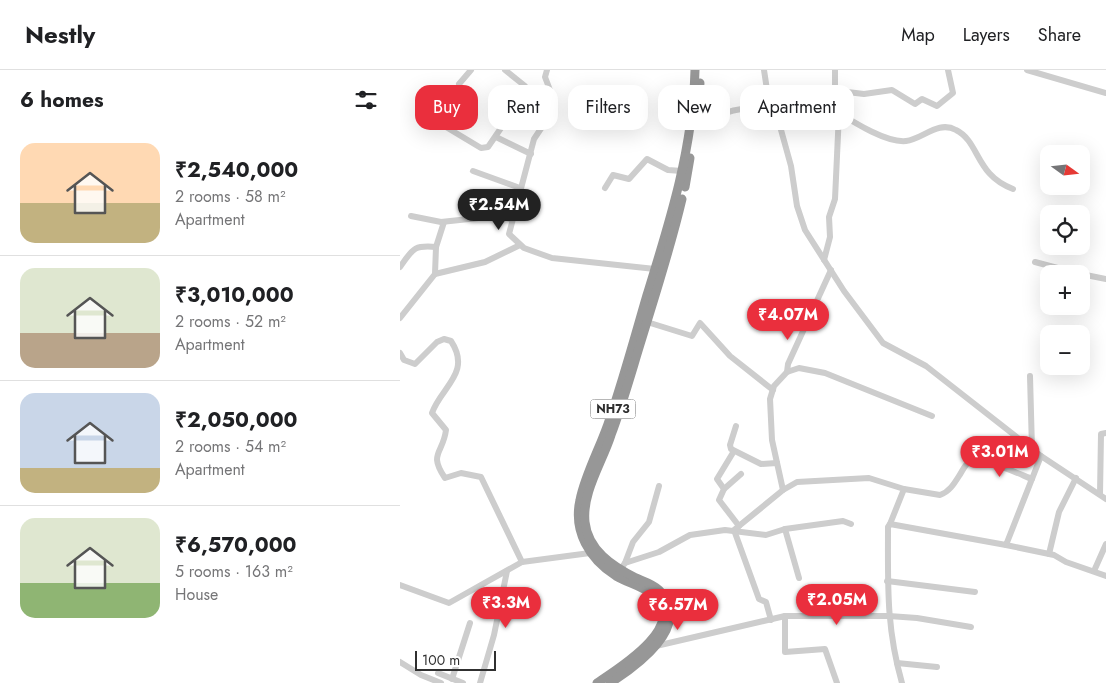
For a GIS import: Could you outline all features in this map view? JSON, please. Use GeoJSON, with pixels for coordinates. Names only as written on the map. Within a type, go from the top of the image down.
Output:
{"type":"FeatureCollection","features":[{"type":"Feature","properties":{"kind":"highway","name":"NH73"},"geometry":{"type":"LineString","coordinates":[[610,683],[655,638],[659,631],[662,616],[659,602],[648,591],[616,576],[600,564],[590,553],[580,534],[578,521],[580,498],[605,436],[670,223],[682,171],[695,70]]}},
{"type":"Feature","properties":{"kind":"highway","name":"NH73"},"geometry":{"type":"LineString","coordinates":[[699,85],[701,70]]}},
{"type":"Feature","properties":{"kind":"highway","name":"NH73"},"geometry":{"type":"LineString","coordinates":[[597,683],[656,646],[668,626],[669,616],[665,598],[651,585],[622,566],[604,559],[587,532],[585,509],[588,494],[612,436],[677,220],[688,173],[694,130]]}},
{"type":"Feature","properties":{"kind":"street"},"geometry":{"type":"LineString","coordinates":[[459,84],[471,70]]}},
{"type":"Feature","properties":{"kind":"street"},"geometry":{"type":"LineString","coordinates":[[451,130],[481,148],[488,147],[496,137],[525,86],[505,70]]}},
{"type":"Feature","properties":{"kind":"street"},"geometry":{"type":"LineString","coordinates":[[546,70],[545,77],[553,98],[544,124],[534,139],[511,219],[509,234],[520,245],[552,258],[655,269]]}},
{"type":"Feature","properties":{"kind":"street"},"geometry":{"type":"LineString","coordinates":[[764,70],[766,85]]}},
{"type":"Feature","properties":{"kind":"street"},"geometry":{"type":"LineString","coordinates":[[835,70],[835,85]]}},
{"type":"Feature","properties":{"kind":"street"},"geometry":{"type":"LineString","coordinates":[[854,92],[864,94],[892,90],[915,104],[922,99],[937,106],[953,93],[948,70]]}},
{"type":"Feature","properties":{"kind":"street"},"geometry":{"type":"LineString","coordinates":[[1027,70],[1106,93]]}},
{"type":"Feature","properties":{"kind":"street"},"geometry":{"type":"LineString","coordinates":[[730,112],[753,108],[778,119],[791,166],[797,206],[805,230],[883,343],[926,366],[1041,456],[1106,499]]}},
{"type":"Feature","properties":{"kind":"street"},"geometry":{"type":"LineString","coordinates":[[854,121],[884,136],[906,141],[944,126],[956,129],[965,137],[986,171],[999,184],[1013,189]]}},
{"type":"Feature","properties":{"kind":"street"},"geometry":{"type":"LineString","coordinates":[[824,260],[830,237],[830,217],[835,200],[838,130]]}},
{"type":"Feature","properties":{"kind":"street"},"geometry":{"type":"LineString","coordinates":[[496,137],[531,154]]}},
{"type":"Feature","properties":{"kind":"street"},"geometry":{"type":"LineString","coordinates":[[605,188],[613,175],[629,179],[647,159],[668,170],[682,171]]}},
{"type":"Feature","properties":{"kind":"street"},"geometry":{"type":"LineString","coordinates":[[473,171],[520,188]]}},
{"type":"Feature","properties":{"kind":"street"},"geometry":{"type":"LineString","coordinates":[[411,216],[444,222],[497,216],[511,219]]}},
{"type":"Feature","properties":{"kind":"street"},"geometry":{"type":"LineString","coordinates":[[436,274],[436,247],[444,222]]}},
{"type":"Feature","properties":{"kind":"street"},"geometry":{"type":"LineString","coordinates":[[400,318],[436,274],[485,262],[520,245]]}},
{"type":"Feature","properties":{"kind":"street"},"geometry":{"type":"LineString","coordinates":[[400,267],[409,252],[418,246],[436,247]]}},
{"type":"Feature","properties":{"kind":"street"},"geometry":{"type":"LineString","coordinates":[[1035,262],[1046,265]]}},
{"type":"Feature","properties":{"kind":"street"},"geometry":{"type":"LineString","coordinates":[[783,490],[770,417],[770,399],[773,390],[786,372],[831,270]]}},
{"type":"Feature","properties":{"kind":"street"},"geometry":{"type":"LineString","coordinates":[[1090,276],[1106,279]]}},
{"type":"Feature","properties":{"kind":"street"},"geometry":{"type":"LineString","coordinates":[[647,322],[692,336],[700,323],[730,356],[773,390]]}},
{"type":"Feature","properties":{"kind":"street"},"geometry":{"type":"LineString","coordinates":[[400,353],[404,360],[415,364],[436,342],[444,339],[451,341],[457,350],[458,360],[452,383],[434,406],[432,413],[446,430],[435,458],[437,465],[445,478],[461,473],[481,476],[522,562]]}},
{"type":"Feature","properties":{"kind":"street"},"geometry":{"type":"LineString","coordinates":[[786,372],[800,368],[825,373],[932,416]]}},
{"type":"Feature","properties":{"kind":"street"},"geometry":{"type":"LineString","coordinates":[[1030,376],[1032,449]]}},
{"type":"Feature","properties":{"kind":"street"},"geometry":{"type":"LineString","coordinates":[[736,426],[730,445],[734,451],[761,464],[777,463]]}},
{"type":"Feature","properties":{"kind":"street"},"geometry":{"type":"LineString","coordinates":[[1100,494],[1101,434],[1106,433]]}},
{"type":"Feature","properties":{"kind":"street"},"geometry":{"type":"LineString","coordinates":[[724,489],[717,479],[734,451]]}},
{"type":"Feature","properties":{"kind":"street"},"geometry":{"type":"LineString","coordinates":[[1006,545],[1041,456]]}},
{"type":"Feature","properties":{"kind":"street"},"geometry":{"type":"LineString","coordinates":[[736,528],[783,490],[797,482],[869,478],[904,489],[940,495],[945,494],[967,464],[974,461],[992,464],[1032,479]]}},
{"type":"Feature","properties":{"kind":"street"},"geometry":{"type":"LineString","coordinates":[[741,474],[724,489],[719,500],[736,528],[759,599],[766,602],[771,620]]}},
{"type":"Feature","properties":{"kind":"street"},"geometry":{"type":"LineString","coordinates":[[1049,554],[1059,512],[1076,478]]}},
{"type":"Feature","properties":{"kind":"street"},"geometry":{"type":"LineString","coordinates":[[622,566],[633,542],[649,522],[659,486]]}},
{"type":"Feature","properties":{"kind":"street"},"geometry":{"type":"LineString","coordinates":[[902,683],[889,616],[887,581],[888,527],[904,489]]}},
{"type":"Feature","properties":{"kind":"street"},"geometry":{"type":"LineString","coordinates":[[622,566],[659,552],[690,535],[736,528],[766,534],[785,529],[843,521],[851,524]]}},
{"type":"Feature","properties":{"kind":"street"},"geometry":{"type":"LineString","coordinates":[[890,524],[1049,554],[1106,576]]}},
{"type":"Feature","properties":{"kind":"street"},"geometry":{"type":"LineString","coordinates":[[785,529],[799,578]]}},
{"type":"Feature","properties":{"kind":"street"},"geometry":{"type":"LineString","coordinates":[[1094,571],[1106,544]]}},
{"type":"Feature","properties":{"kind":"street"},"geometry":{"type":"LineString","coordinates":[[400,585],[449,603],[522,562],[590,553]]}},
{"type":"Feature","properties":{"kind":"street"},"geometry":{"type":"LineString","coordinates":[[480,683],[494,635],[507,571]]}},
{"type":"Feature","properties":{"kind":"street"},"geometry":{"type":"LineString","coordinates":[[887,581],[975,592]]}},
{"type":"Feature","properties":{"kind":"street"},"geometry":{"type":"LineString","coordinates":[[785,616],[785,652],[825,649],[837,683]]}},
{"type":"Feature","properties":{"kind":"street"},"geometry":{"type":"LineString","coordinates":[[656,646],[785,616],[889,616],[971,627]]}},
{"type":"Feature","properties":{"kind":"street"},"geometry":{"type":"LineString","coordinates":[[452,679],[470,623]]}},
{"type":"Feature","properties":{"kind":"street"},"geometry":{"type":"LineString","coordinates":[[400,662],[420,675],[441,683]]}},
{"type":"Feature","properties":{"kind":"street"},"geometry":{"type":"LineString","coordinates":[[897,663],[937,667]]}},
{"type":"Feature","properties":{"kind":"street"},"geometry":{"type":"LineString","coordinates":[[438,673],[463,683]]}}]}
